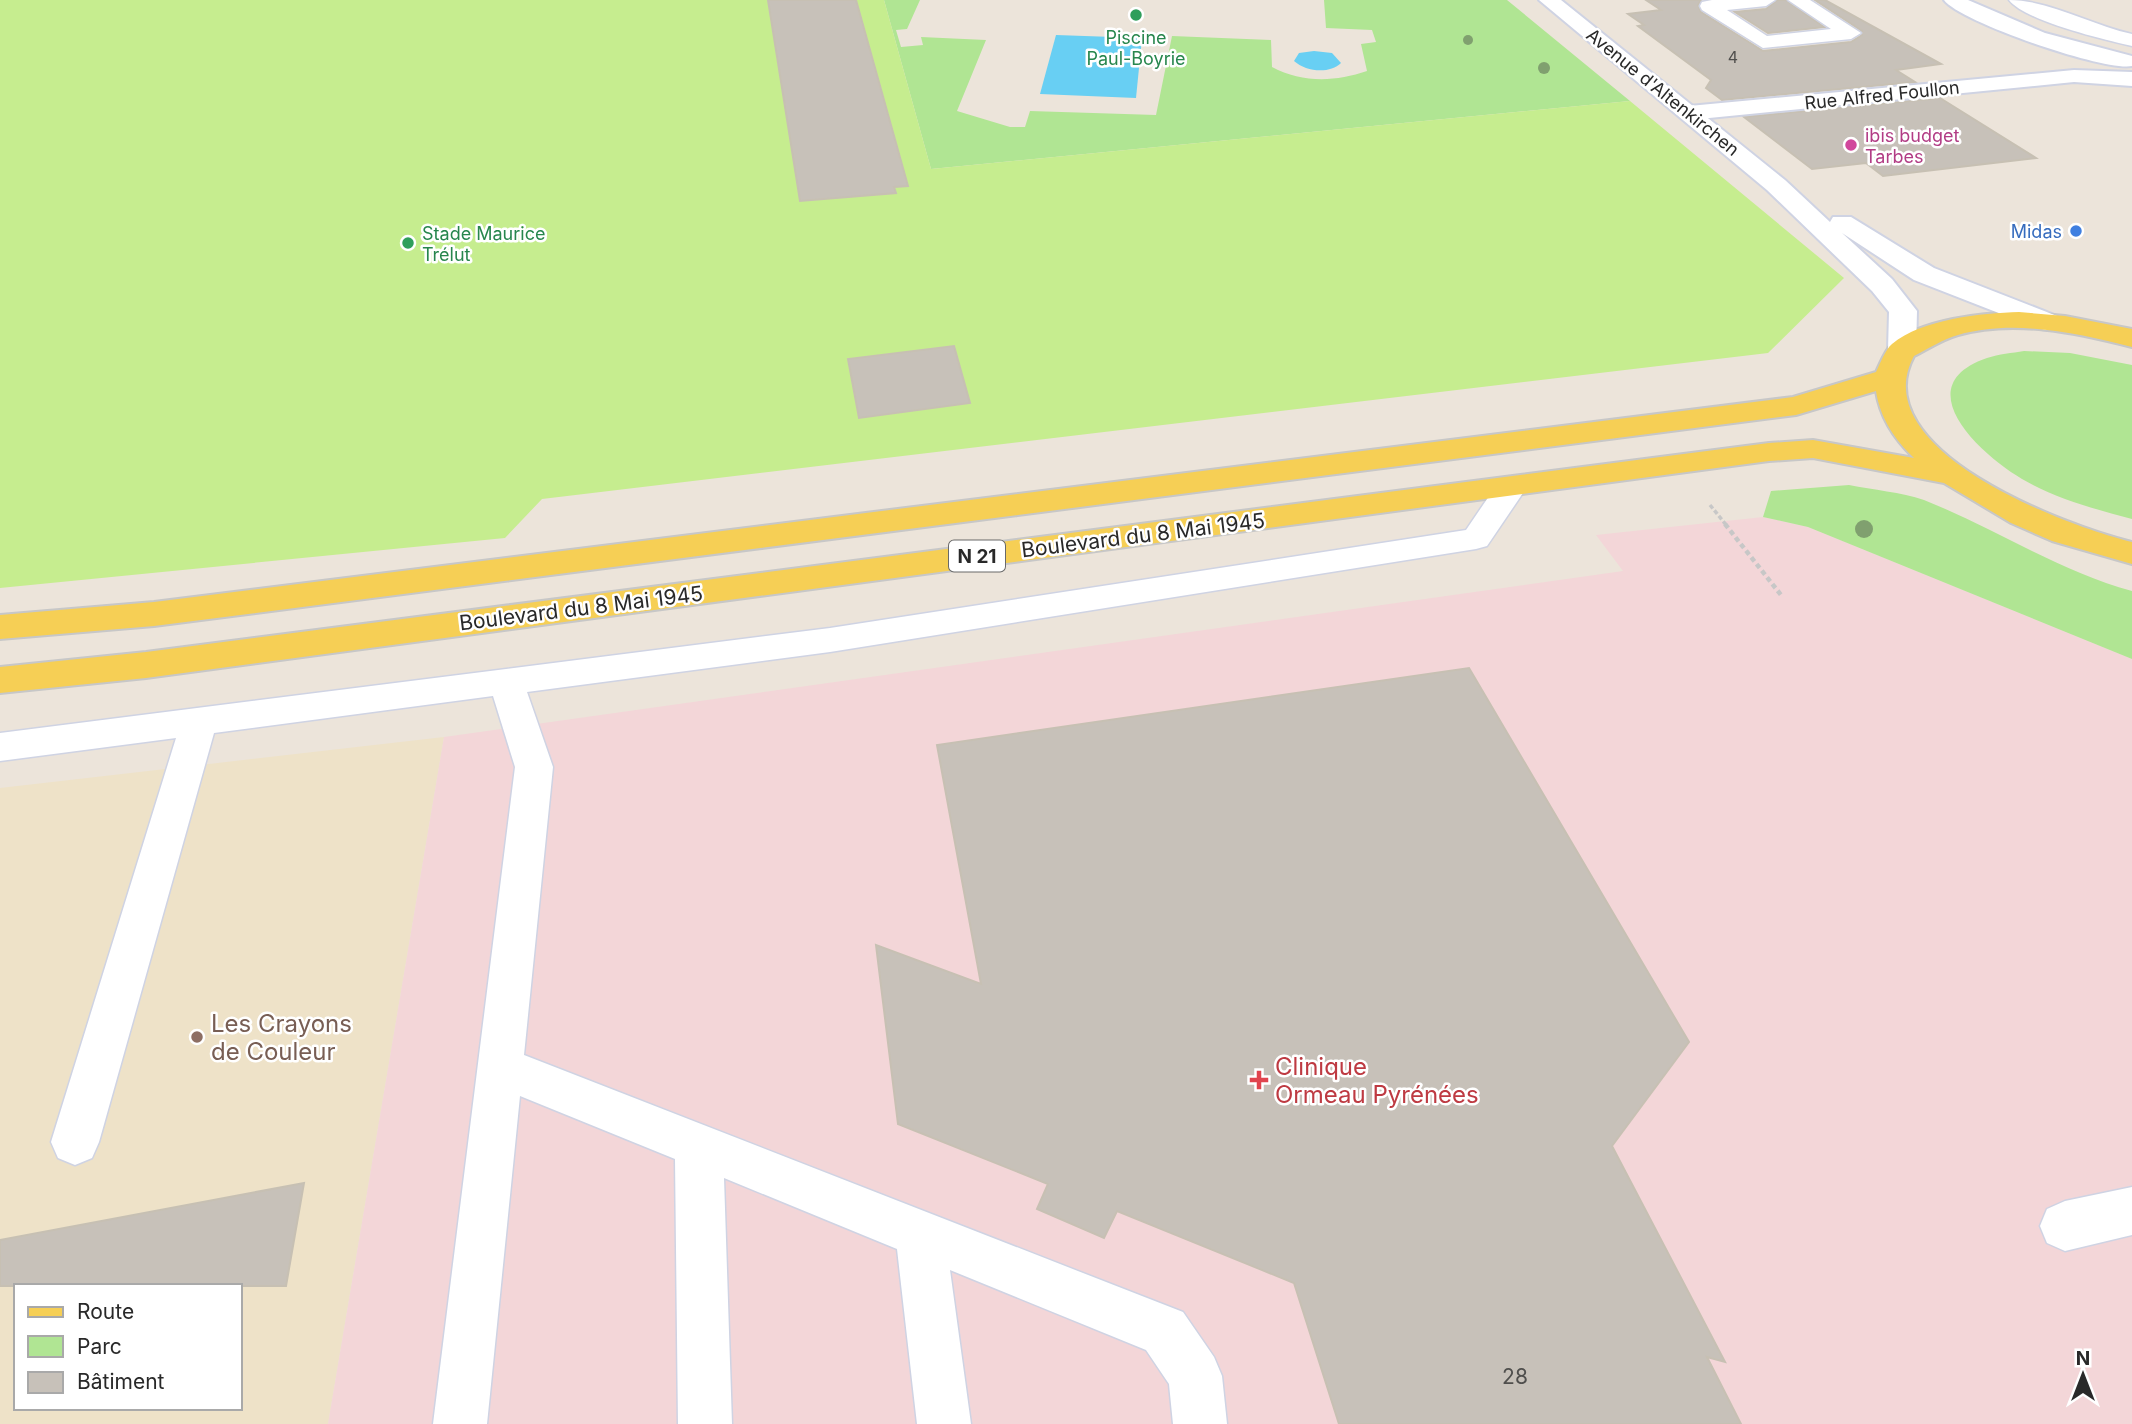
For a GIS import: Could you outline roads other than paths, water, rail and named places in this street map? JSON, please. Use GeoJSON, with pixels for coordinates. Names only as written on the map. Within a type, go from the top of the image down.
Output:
{"type":"FeatureCollection","features":[{"type":"Feature","properties":{"kind":"main road"},"geometry":{"type":"LineString","coordinates":[[2130,553],[2061,533],[2002,506],[1952,475],[1914,441],[1893,408],[1896,364],[1951,328],[2002,322],[2047,322],[2132,338]]}},
{"type":"Feature","properties":{"kind":"main road","name":"N 21"},"geometry":{"type":"LineString","coordinates":[[0,627],[154,614],[1796,406],[1896,364]]}},
{"type":"Feature","properties":{"kind":"main road","name":"Boulevard du 8 Mai 1945"},"geometry":{"type":"LineString","coordinates":[[0,680],[174,662],[1769,452],[1813,449],[1952,475]]}},
{"type":"Feature","properties":{"kind":"street","name":"Avenue d'Altenkirchen"},"geometry":{"type":"LineString","coordinates":[[1549,0],[1776,185],[1898,302],[1903,311],[1896,364]]}},
{"type":"Feature","properties":{"kind":"street"},"geometry":{"type":"LineString","coordinates":[[1954,0],[1991,20],[2080,51],[2132,62]]}},
{"type":"Feature","properties":{"kind":"street"},"geometry":{"type":"LineString","coordinates":[[2074,76],[2080,51]]}},
{"type":"Feature","properties":{"kind":"street","name":"Rue Alfred Foullon"},"geometry":{"type":"LineString","coordinates":[[1689,113],[2074,76],[2132,79]]}},
{"type":"Feature","properties":{"kind":"street","name":"Avenue d'Altenkirchen"},"geometry":{"type":"LineString","coordinates":[[1776,185],[1833,215],[1924,274],[2047,322]]}},
{"type":"Feature","properties":{"kind":"lane"},"geometry":{"type":"LineString","coordinates":[[1766,0],[1709,6],[1763,42],[1851,33],[1797,0]]}},
{"type":"Feature","properties":{"kind":"lane"},"geometry":{"type":"LineString","coordinates":[[2018,0],[2051,17],[2132,40]]}},
{"type":"Feature","properties":{"kind":"lane"},"geometry":{"type":"LineString","coordinates":[[0,747],[830,640],[1476,539],[1511,487]]}},
{"type":"Feature","properties":{"kind":"lane"},"geometry":{"type":"LineString","coordinates":[[460,1424],[534,767],[506,682]]}},
{"type":"Feature","properties":{"kind":"lane"},"geometry":{"type":"LineString","coordinates":[[75,1142],[199,722]]}},
{"type":"Feature","properties":{"kind":"lane"},"geometry":{"type":"LineString","coordinates":[[502,1067],[1164,1331],[1195,1376],[1200,1424]]}},
{"type":"Feature","properties":{"kind":"lane"},"geometry":{"type":"LineString","coordinates":[[699,1147],[705,1424]]}},
{"type":"Feature","properties":{"kind":"lane"},"geometry":{"type":"LineString","coordinates":[[2065,1226],[2132,1211]]}},
{"type":"Feature","properties":{"kind":"lane"},"geometry":{"type":"LineString","coordinates":[[920,1235],[944,1424]]}},
{"type":"Feature","properties":{"kind":"water"},"geometry":{"type":"Polygon","coordinates":[[[1056,35],[1142,38],[1136,98],[1040,94],[1056,35]]]}},
{"type":"Feature","properties":{"kind":"water"},"geometry":{"type":"Polygon","coordinates":[[[1299,53],[1332,53],[1341,63],[1331,69],[1318,70],[1305,68],[1294,61],[1299,53]]]}},
{"type":"Feature","properties":{"kind":"place","name":"Piscine Paul-Boyrie"},"geometry":{"type":"Point","coordinates":[1136,15]}},
{"type":"Feature","properties":{"kind":"place","name":"ibis budget Tarbes"},"geometry":{"type":"Point","coordinates":[1851,145]}},
{"type":"Feature","properties":{"kind":"place","name":"Midas"},"geometry":{"type":"Point","coordinates":[2076,231]}},
{"type":"Feature","properties":{"kind":"place","name":"Stade Maurice Trélut"},"geometry":{"type":"Point","coordinates":[408,243]}},
{"type":"Feature","properties":{"kind":"place","name":"Les Crayons de Couleur"},"geometry":{"type":"Point","coordinates":[197,1037]}},
{"type":"Feature","properties":{"kind":"place","name":"Clinique Ormeau Pyrénées"},"geometry":{"type":"Point","coordinates":[1259,1080]}}]}
